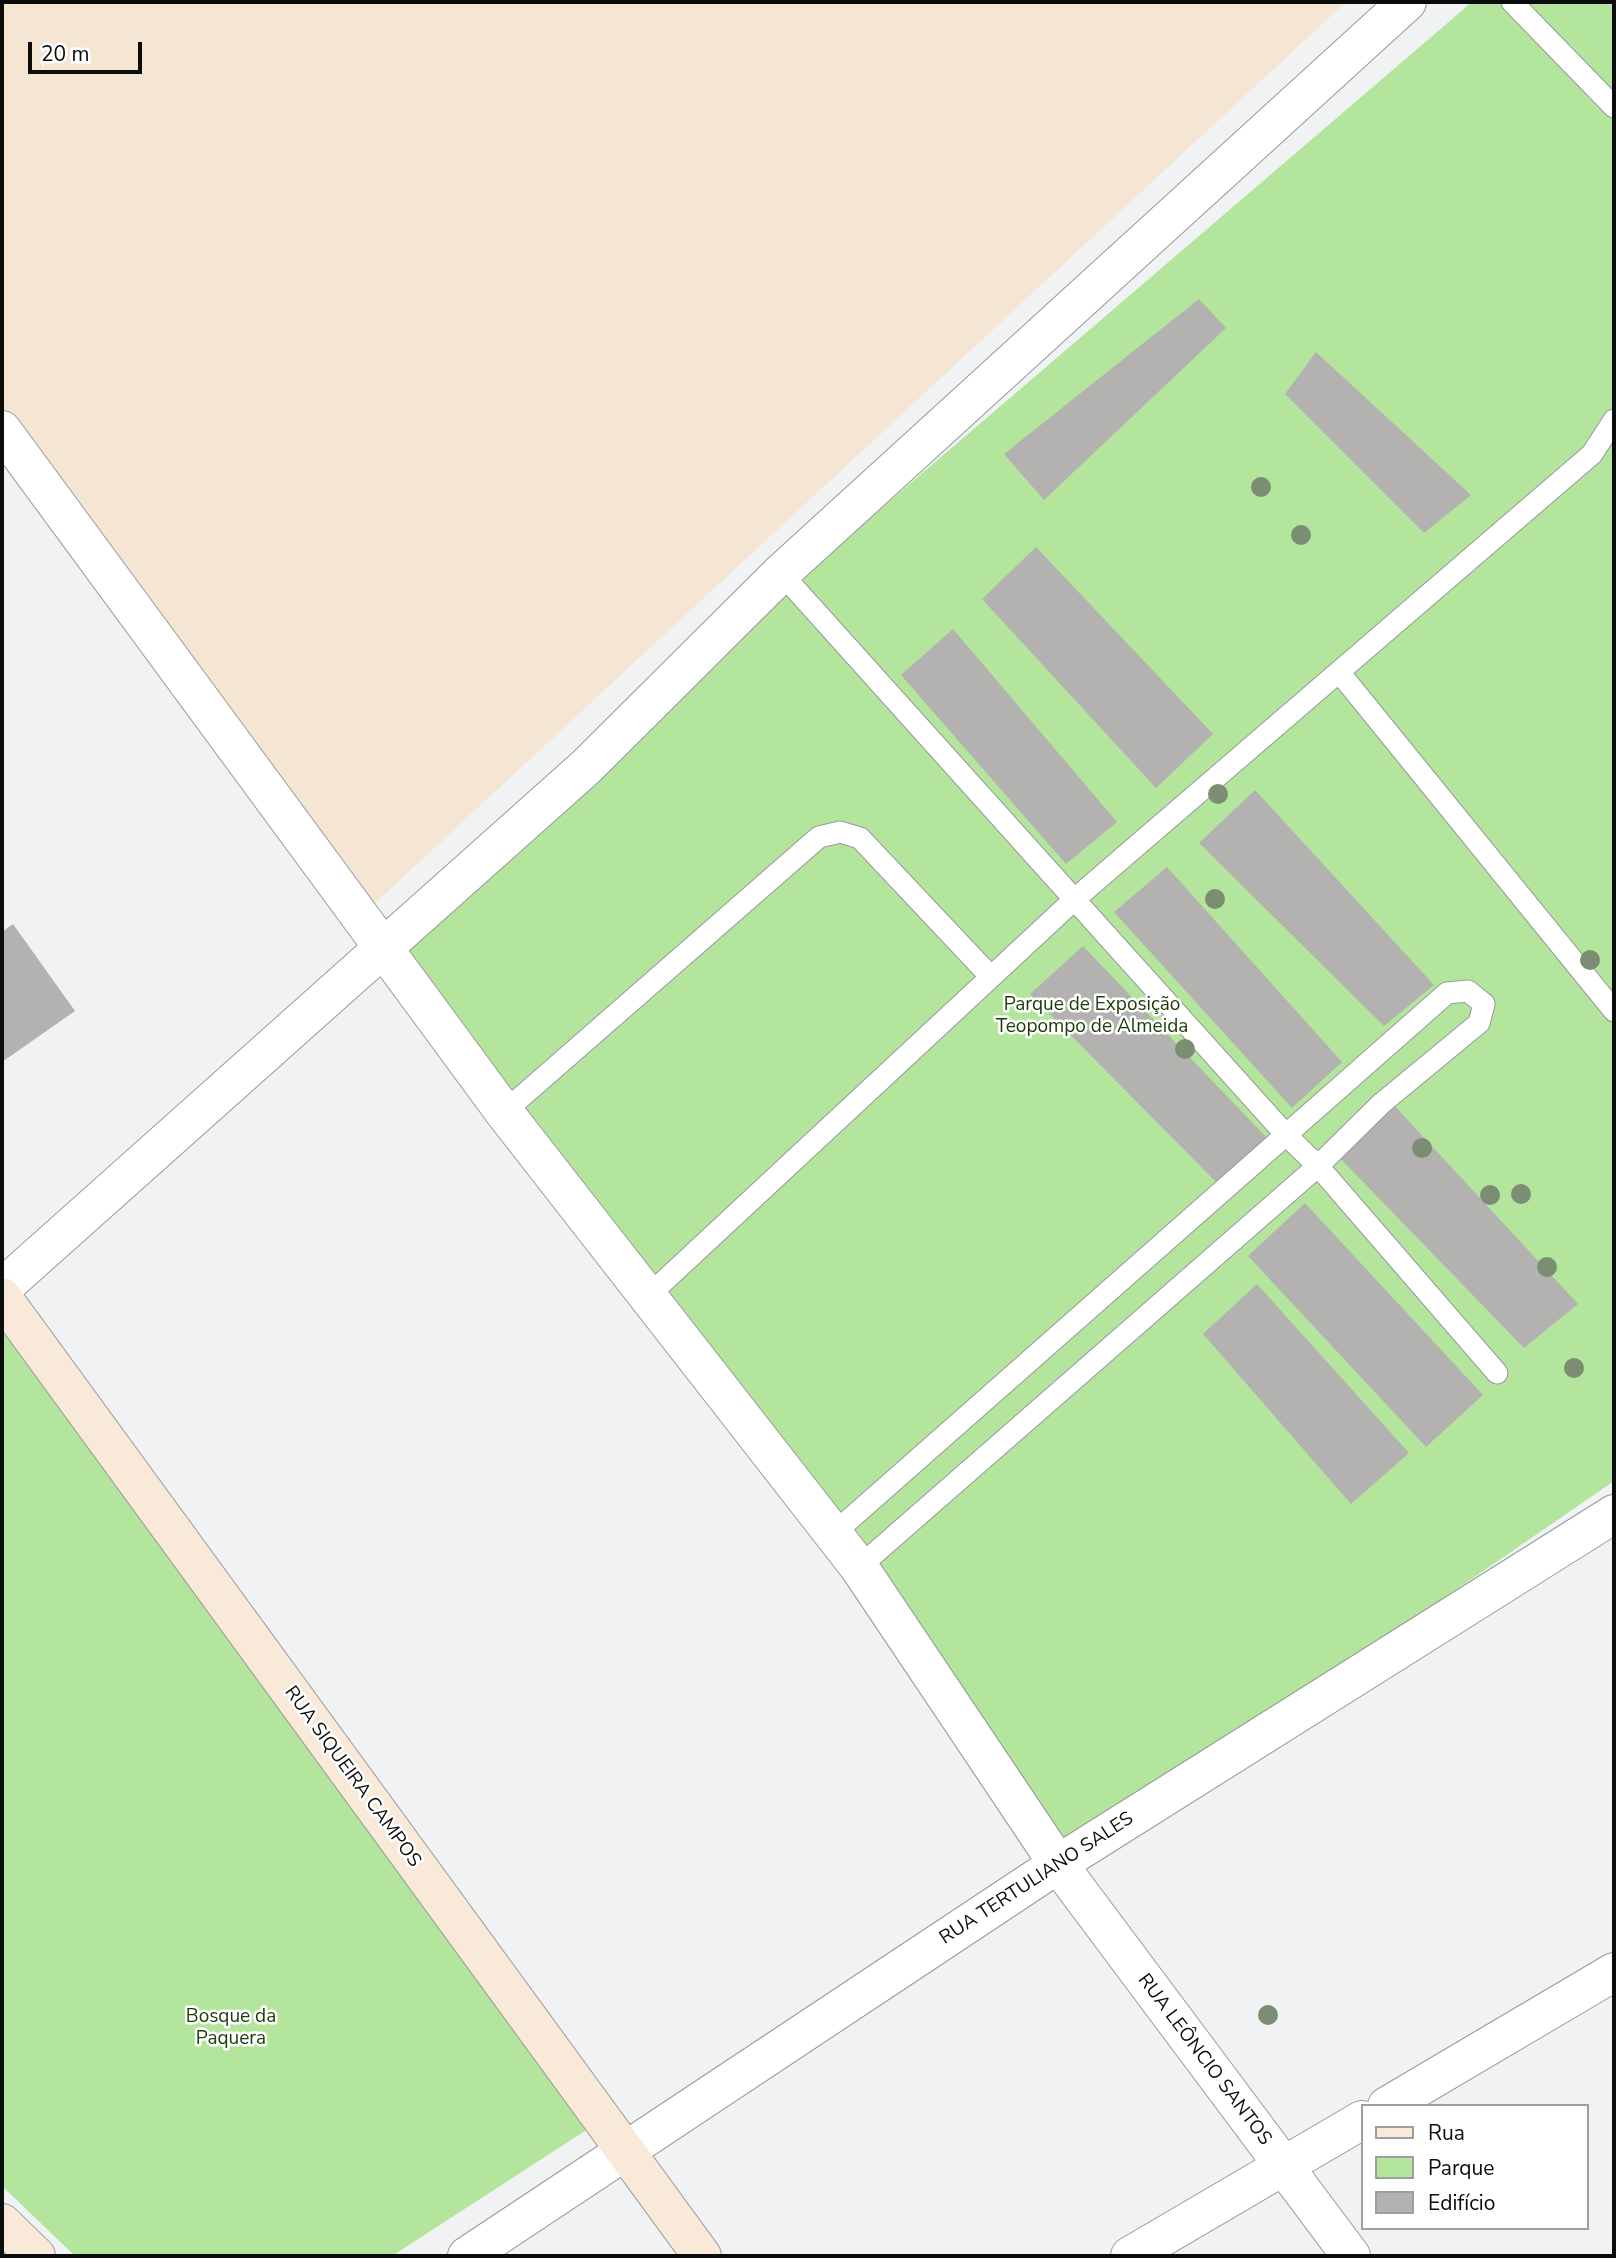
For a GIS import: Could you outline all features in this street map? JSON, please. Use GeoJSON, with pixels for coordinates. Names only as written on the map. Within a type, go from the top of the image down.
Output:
{"type":"FeatureCollection","features":[{"type":"Feature","properties":{"kind":"street"},"geometry":{"type":"LineString","coordinates":[[2,1288],[586,767],[781,573],[1407,2]]}},
{"type":"Feature","properties":{"kind":"street","name":"RUA LEÔNCIO SANTOS"},"geometry":{"type":"LineString","coordinates":[[2,430],[504,1112],[859,1567],[1058,1864],[1351,2256]]}},
{"type":"Feature","properties":{"kind":"street","name":"RUA SIQUEIRA CAMPOS"},"geometry":{"type":"LineString","coordinates":[[2,1297],[702,2256]]}},
{"type":"Feature","properties":{"kind":"street","name":"RUA TERTULIANO SALES"},"geometry":{"type":"LineString","coordinates":[[467,2256],[1058,1864],[1614,1514]]}},
{"type":"Feature","properties":{"kind":"street"},"geometry":{"type":"LineString","coordinates":[[1390,2104],[1614,1972]]}},
{"type":"Feature","properties":{"kind":"street"},"geometry":{"type":"LineString","coordinates":[[1130,2256],[1360,2121]]}},
{"type":"Feature","properties":{"kind":"street"},"geometry":{"type":"LineString","coordinates":[[2,2223],[36,2256]]}},
{"type":"Feature","properties":{"kind":"lane"},"geometry":{"type":"LineString","coordinates":[[1512,2],[1614,107]]}},
{"type":"Feature","properties":{"kind":"lane"},"geometry":{"type":"LineString","coordinates":[[648,1296],[1076,898],[1592,454],[1614,420]]}},
{"type":"Feature","properties":{"kind":"lane"},"geometry":{"type":"LineString","coordinates":[[781,573],[1076,898],[1287,1136],[1318,1166],[1497,1373]]}},
{"type":"Feature","properties":{"kind":"lane"},"geometry":{"type":"LineString","coordinates":[[1339,672],[1614,1011]]}},
{"type":"Feature","properties":{"kind":"lane"},"geometry":{"type":"LineString","coordinates":[[504,1112],[819,837],[840,832],[860,838],[991,977]]}},
{"type":"Feature","properties":{"kind":"lane"},"geometry":{"type":"LineString","coordinates":[[833,1534],[1447,993],[1468,991],[1484,1004],[1479,1023],[1382,1103],[1318,1166],[859,1567]]}},
{"type":"Feature","properties":{"kind":"shaded area"},"geometry":{"type":"Polygon","coordinates":[[[2,2],[1346,2],[359,918],[2,430],[2,2]]]}},
{"type":"Feature","properties":{"kind":"green space","name":"Parque de Exposição Teopompo de Almeida"},"geometry":{"type":"Polygon","coordinates":[[[1472,2],[1614,2],[1614,1481],[1058,1864],[375,942],[1472,2]]]}},
{"type":"Feature","properties":{"kind":"green space","name":"Bosque da Paquera"},"geometry":{"type":"Polygon","coordinates":[[[2,1331],[588,2129],[392,2256],[75,2256],[2,2186],[2,1331]]]}},
{"type":"Feature","properties":{"kind":"building"},"geometry":{"type":"Polygon","coordinates":[[[1199,299],[1226,328],[1044,500],[1004,454],[1199,299]]]}},
{"type":"Feature","properties":{"kind":"building"},"geometry":{"type":"Polygon","coordinates":[[[1316,352],[1471,495],[1424,533],[1285,394],[1316,352]]]}},
{"type":"Feature","properties":{"kind":"building"},"geometry":{"type":"Polygon","coordinates":[[[1036,547],[1213,734],[1156,788],[982,599],[1036,547]]]}},
{"type":"Feature","properties":{"kind":"building"},"geometry":{"type":"Polygon","coordinates":[[[953,629],[1117,822],[1066,864],[901,675],[953,629]]]}},
{"type":"Feature","properties":{"kind":"building"},"geometry":{"type":"Polygon","coordinates":[[[1255,790],[1434,985],[1384,1026],[1199,843],[1255,790]]]}},
{"type":"Feature","properties":{"kind":"building"},"geometry":{"type":"Polygon","coordinates":[[[1167,867],[1342,1062],[1292,1108],[1114,912],[1167,867]]]}},
{"type":"Feature","properties":{"kind":"building"},"geometry":{"type":"Polygon","coordinates":[[[13,924],[75,1011],[2,1062],[2,932],[13,924]]]}},
{"type":"Feature","properties":{"kind":"building"},"geometry":{"type":"Polygon","coordinates":[[[1083,946],[1267,1138],[1217,1183],[1030,994],[1083,946]]]}},
{"type":"Feature","properties":{"kind":"building"},"geometry":{"type":"Polygon","coordinates":[[[1392,1103],[1578,1304],[1524,1348],[1335,1153],[1392,1103]]]}},
{"type":"Feature","properties":{"kind":"building"},"geometry":{"type":"Polygon","coordinates":[[[1305,1203],[1483,1395],[1426,1447],[1248,1256],[1305,1203]]]}},
{"type":"Feature","properties":{"kind":"building"},"geometry":{"type":"Polygon","coordinates":[[[1257,1284],[1409,1453],[1351,1504],[1203,1334],[1257,1284]]]}}]}
